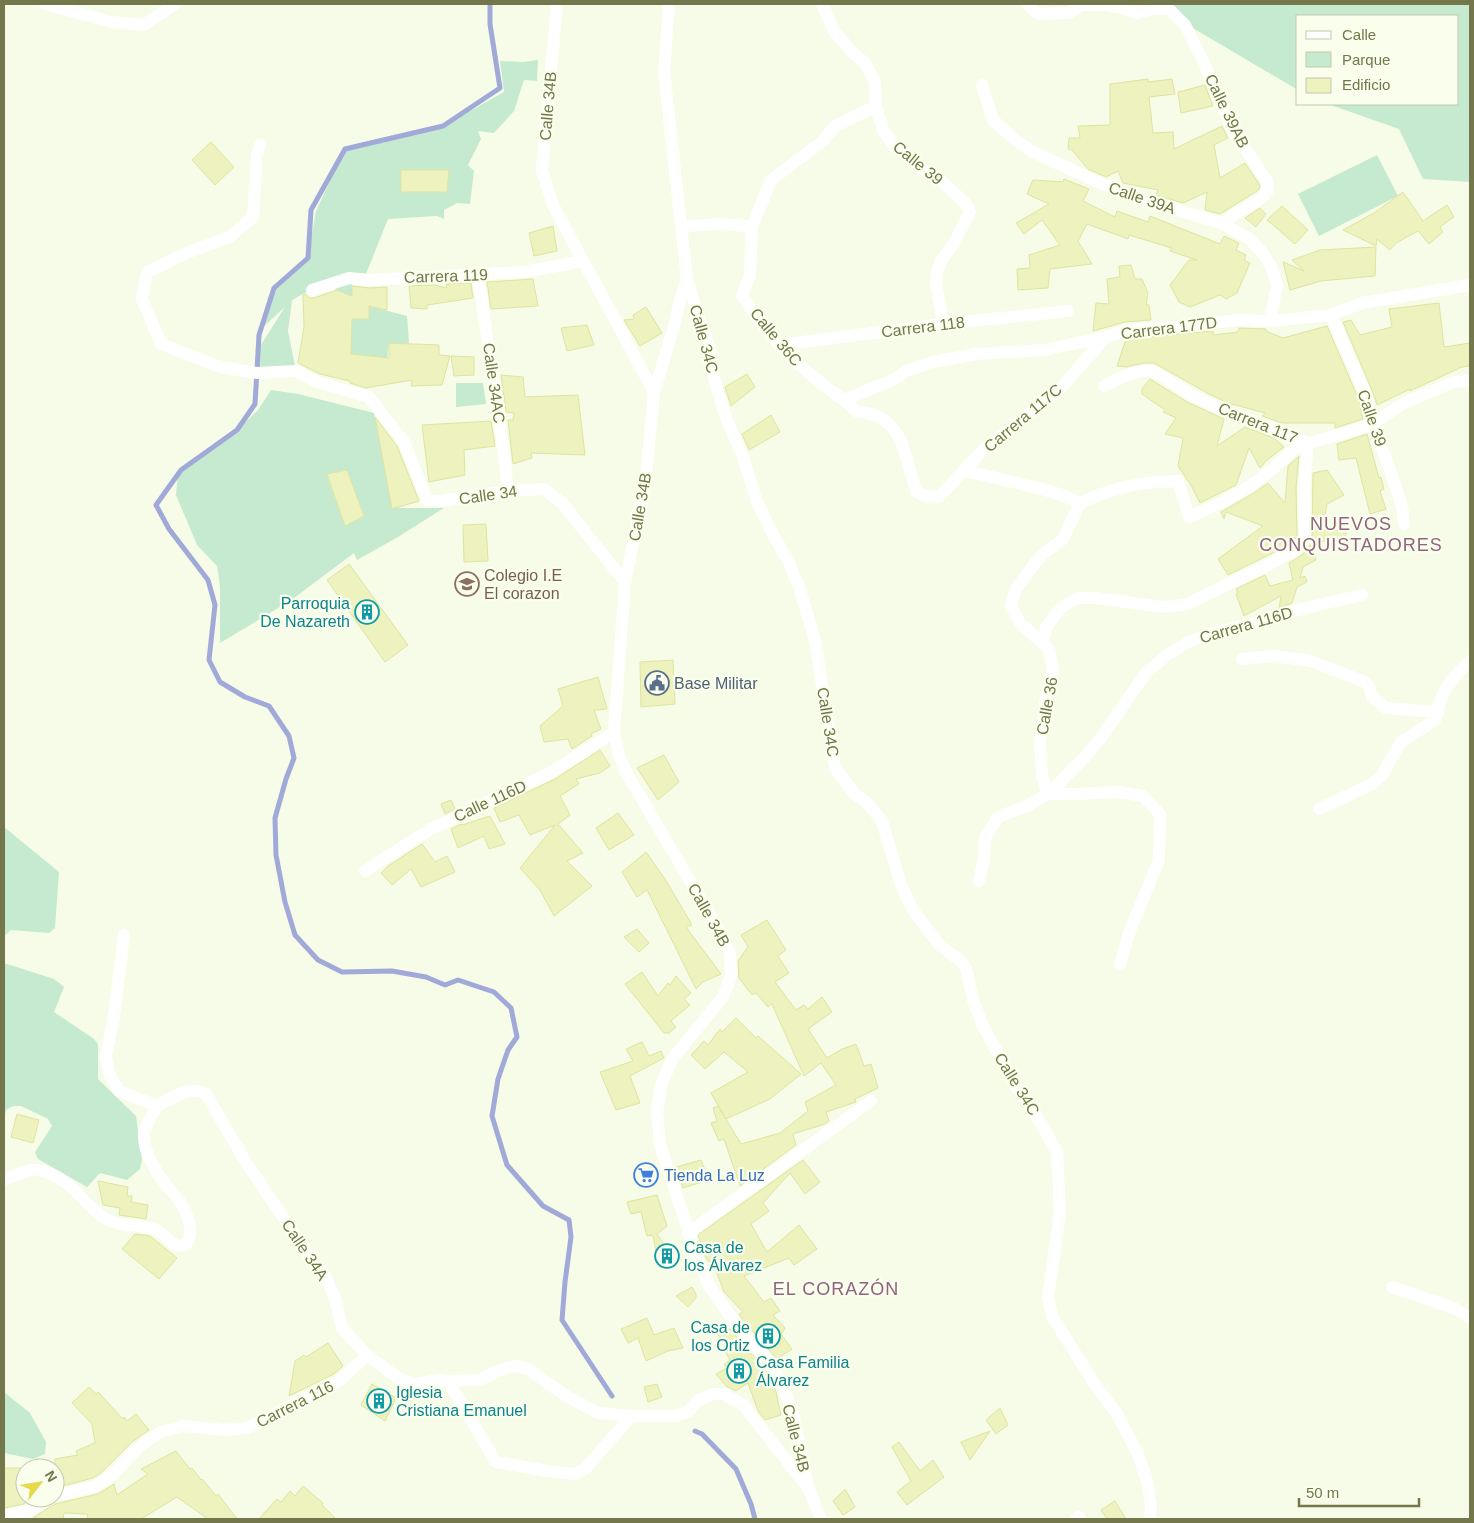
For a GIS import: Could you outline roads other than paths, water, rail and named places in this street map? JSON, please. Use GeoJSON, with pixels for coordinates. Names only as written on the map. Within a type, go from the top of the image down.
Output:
{"type":"FeatureCollection","features":[{"type":"Feature","properties":{"kind":"street"},"geometry":{"type":"LineString","coordinates":[[45,4],[112,22],[144,25],[173,5]]}},
{"type":"Feature","properties":{"kind":"street","name":"Calle 34B"},"geometry":{"type":"LineString","coordinates":[[557,4],[542,170],[552,205],[654,392]]}},
{"type":"Feature","properties":{"kind":"street","name":"Calle 34C"},"geometry":{"type":"LineString","coordinates":[[669,4],[664,72],[687,279],[710,348],[715,382],[726,418],[742,454],[757,502],[795,578],[815,640],[835,768],[854,793],[868,804],[882,821],[901,886],[912,909],[947,952],[960,960],[966,968],[973,1000],[982,1024],[1016,1087],[1028,1101],[1057,1152],[1060,1213],[1048,1297],[1052,1316],[1094,1383],[1117,1414],[1138,1454],[1147,1481],[1151,1506],[1150,1519]]}},
{"type":"Feature","properties":{"kind":"street","name":"Calle 39"},"geometry":{"type":"LineString","coordinates":[[822,4],[834,31],[854,54],[864,62],[875,81],[876,106],[883,130],[894,146],[928,173],[939,179],[967,205],[970,212],[955,241],[941,261],[937,272],[936,283],[944,324]]}},
{"type":"Feature","properties":{"kind":"street","name":"Calle 39AB"},"geometry":{"type":"LineString","coordinates":[[1027,4],[1040,14],[1068,13],[1081,5],[1105,5],[1137,13],[1156,9],[1170,9],[1185,25],[1204,63],[1232,129],[1268,181],[1268,190],[1262,198],[1222,224]]}},
{"type":"Feature","properties":{"kind":"street","name":"Calle 39A"},"geometry":{"type":"LineString","coordinates":[[982,85],[993,120],[1031,151],[1100,183],[1143,200],[1222,224],[1248,238],[1261,251],[1271,266],[1277,285],[1270,321]]}},
{"type":"Feature","properties":{"kind":"street","name":"Calle 36C"},"geometry":{"type":"LineString","coordinates":[[876,106],[836,126],[823,141],[771,180],[752,227],[750,276],[742,295],[779,345],[798,365],[856,411],[869,413],[885,420],[896,432],[904,446],[916,492],[925,496],[939,497]]}},
{"type":"Feature","properties":{"kind":"street","name":"Calle 34"},"geometry":{"type":"LineString","coordinates":[[260,145],[257,155],[253,217],[230,237],[188,252],[147,272],[142,299],[161,344],[220,367],[257,373],[296,371],[317,382],[369,397],[404,442],[427,500],[441,502],[508,491],[544,489],[563,504],[625,582]]}},
{"type":"Feature","properties":{"kind":"street"},"geometry":{"type":"LineString","coordinates":[[682,227],[729,223],[752,227]]}},
{"type":"Feature","properties":{"kind":"street","name":"Carrera 119"},"geometry":{"type":"LineString","coordinates":[[312,290],[349,278],[368,280],[525,272],[582,261]]}},
{"type":"Feature","properties":{"kind":"street","name":"Calle 34AC"},"geometry":{"type":"LineString","coordinates":[[478,275],[508,491]]}},
{"type":"Feature","properties":{"kind":"street","name":"Calle 34B"},"geometry":{"type":"LineString","coordinates":[[687,279],[654,392],[645,487],[625,582],[614,732],[619,756],[627,774],[719,930],[730,953],[730,976],[724,997],[673,1058],[661,1085],[657,1112],[660,1145],[688,1233],[708,1284],[736,1324],[775,1369],[793,1412],[808,1487],[821,1519]]}},
{"type":"Feature","properties":{"kind":"street","name":"Carrera 177D"},"geometry":{"type":"LineString","coordinates":[[844,400],[895,379],[906,371],[933,362],[976,354],[1044,350],[1106,337],[1127,330],[1178,327],[1237,320],[1270,321],[1331,315],[1362,303],[1470,285]]}},
{"type":"Feature","properties":{"kind":"street","name":"Carrera 118"},"geometry":{"type":"LineString","coordinates":[[779,345],[944,324],[1068,311]]}},
{"type":"Feature","properties":{"kind":"street","name":"Calle 39"},"geometry":{"type":"LineString","coordinates":[[1331,315],[1367,398],[1372,424],[1402,506],[1404,524]]}},
{"type":"Feature","properties":{"kind":"street","name":"Carrera 117C"},"geometry":{"type":"LineString","coordinates":[[939,497],[983,450],[1058,391],[1106,337]]}},
{"type":"Feature","properties":{"kind":"street","name":"Carrera 117"},"geometry":{"type":"LineString","coordinates":[[1104,386],[1130,374],[1152,371],[1190,394],[1229,413],[1271,427],[1308,443],[1372,424],[1404,403],[1453,382],[1470,381]]}},
{"type":"Feature","properties":{"kind":"street"},"geometry":{"type":"LineString","coordinates":[[964,471],[1041,488],[1066,496],[1080,503],[1127,485],[1152,481],[1178,480],[1189,516],[1221,503],[1250,486],[1294,450],[1308,443]]}},
{"type":"Feature","properties":{"kind":"street"},"geometry":{"type":"LineString","coordinates":[[1043,643],[1046,628],[1059,608],[1077,598],[1096,598],[1164,607],[1187,604],[1296,550],[1306,539],[1304,487],[1308,443]]}},
{"type":"Feature","properties":{"kind":"street","name":"Calle 36"},"geometry":{"type":"LineString","coordinates":[[1048,794],[1042,776],[1040,743],[1046,696],[1053,670],[1049,649],[1020,623],[1011,606],[1016,589],[1044,553],[1062,538],[1080,503]]}},
{"type":"Feature","properties":{"kind":"street","name":"Carrera 116D"},"geometry":{"type":"LineString","coordinates":[[1048,794],[1090,751],[1146,673],[1167,655],[1188,642],[1212,633],[1263,622],[1301,609],[1362,596]]}},
{"type":"Feature","properties":{"kind":"street"},"geometry":{"type":"LineString","coordinates":[[1242,659],[1274,656],[1311,661],[1365,682],[1369,686],[1372,697],[1386,708],[1438,712]]}},
{"type":"Feature","properties":{"kind":"street"},"geometry":{"type":"LineString","coordinates":[[1319,809],[1372,784],[1382,775],[1401,742],[1435,720],[1439,704],[1449,685],[1470,661]]}},
{"type":"Feature","properties":{"kind":"street","name":"Calle 116D"},"geometry":{"type":"LineString","coordinates":[[365,871],[429,830],[552,772],[614,732]]}},
{"type":"Feature","properties":{"kind":"street"},"geometry":{"type":"LineString","coordinates":[[979,881],[984,859],[985,838],[998,817],[1027,806],[1048,794],[1120,792],[1143,796],[1160,814],[1160,860],[1129,933],[1120,964]]}},
{"type":"Feature","properties":{"kind":"street"},"geometry":{"type":"LineString","coordinates":[[4,1180],[35,1169],[46,1172],[56,1176],[71,1187],[95,1211],[109,1221],[123,1225],[153,1228],[178,1246],[185,1245],[189,1239],[190,1233],[180,1200],[166,1185],[151,1160],[146,1146],[144,1134],[157,1106],[119,1091],[109,1073],[106,1056],[114,1016],[124,935]]}},
{"type":"Feature","properties":{"kind":"street","name":"Calle 34A"},"geometry":{"type":"LineString","coordinates":[[157,1106],[180,1093],[199,1090],[206,1094],[244,1159],[307,1253],[326,1277],[342,1328],[367,1355],[398,1378],[413,1384],[439,1380],[479,1380],[504,1368],[517,1366],[528,1369],[566,1396],[599,1413],[631,1416]]}},
{"type":"Feature","properties":{"kind":"street"},"geometry":{"type":"LineString","coordinates":[[688,1233],[871,1101]]}},
{"type":"Feature","properties":{"kind":"street"},"geometry":{"type":"LineString","coordinates":[[1392,1287],[1456,1308],[1470,1318]]}},
{"type":"Feature","properties":{"kind":"street","name":"Carrera 116"},"geometry":{"type":"LineString","coordinates":[[65,1494],[96,1486],[106,1480],[138,1448],[160,1432],[184,1426],[224,1430],[247,1428],[339,1381],[367,1355]]}},
{"type":"Feature","properties":{"kind":"street"},"geometry":{"type":"LineString","coordinates":[[448,1381],[496,1462],[575,1474],[586,1468],[631,1416],[677,1416],[689,1410],[697,1401],[713,1394],[724,1394],[743,1404],[808,1487]]}},
{"type":"Feature","properties":{"kind":"street"},"geometry":{"type":"LineString","coordinates":[[4,1516],[27,1512],[34,1508]]}},
{"type":"Feature","properties":{"kind":"waterway"},"geometry":{"type":"LineString","coordinates":[[490,4],[490,24],[500,88],[443,126],[345,149],[311,210],[308,258],[274,288],[259,335],[255,404],[237,430],[181,470],[156,505],[169,529],[208,580],[215,605],[209,660],[220,682],[245,697],[269,706],[289,736],[294,758],[275,818],[276,855],[285,902],[295,935],[318,960],[342,972],[392,971],[426,977],[445,985],[458,980],[494,992],[511,1008],[517,1037],[508,1050],[498,1079],[492,1116],[507,1165],[543,1206],[569,1220],[571,1237],[562,1320],[612,1396]]}},
{"type":"Feature","properties":{"kind":"waterway"},"geometry":{"type":"LineString","coordinates":[[695,1431],[702,1434],[736,1469],[751,1504],[755,1519]]}},
{"type":"Feature","properties":{"kind":"place","name":"Colegio I.E El corazon"},"geometry":{"type":"Point","coordinates":[467,584]}},
{"type":"Feature","properties":{"kind":"place","name":"Parroquia De Nazareth"},"geometry":{"type":"Point","coordinates":[367,612]}},
{"type":"Feature","properties":{"kind":"place","name":"Base Militar"},"geometry":{"type":"Point","coordinates":[657,683]}},
{"type":"Feature","properties":{"kind":"place","name":"Tienda La Luz"},"geometry":{"type":"Point","coordinates":[646,1175]}},
{"type":"Feature","properties":{"kind":"place","name":"Casa de los Álvarez"},"geometry":{"type":"Point","coordinates":[667,1256]}},
{"type":"Feature","properties":{"kind":"place","name":"Casa de los Ortiz"},"geometry":{"type":"Point","coordinates":[768,1336]}},
{"type":"Feature","properties":{"kind":"place","name":"Casa Familia Álvarez"},"geometry":{"type":"Point","coordinates":[739,1371]}},
{"type":"Feature","properties":{"kind":"place","name":"Iglesia Cristiana Emanuel"},"geometry":{"type":"Point","coordinates":[379,1401]}},
{"type":"Feature","properties":{"kind":"district","name":"NUEVOS CONQUISTADORES"},"geometry":{"type":"Point","coordinates":[1351,534]}},
{"type":"Feature","properties":{"kind":"district","name":"EL CORAZÓN"},"geometry":{"type":"Point","coordinates":[836,1289]}}]}
